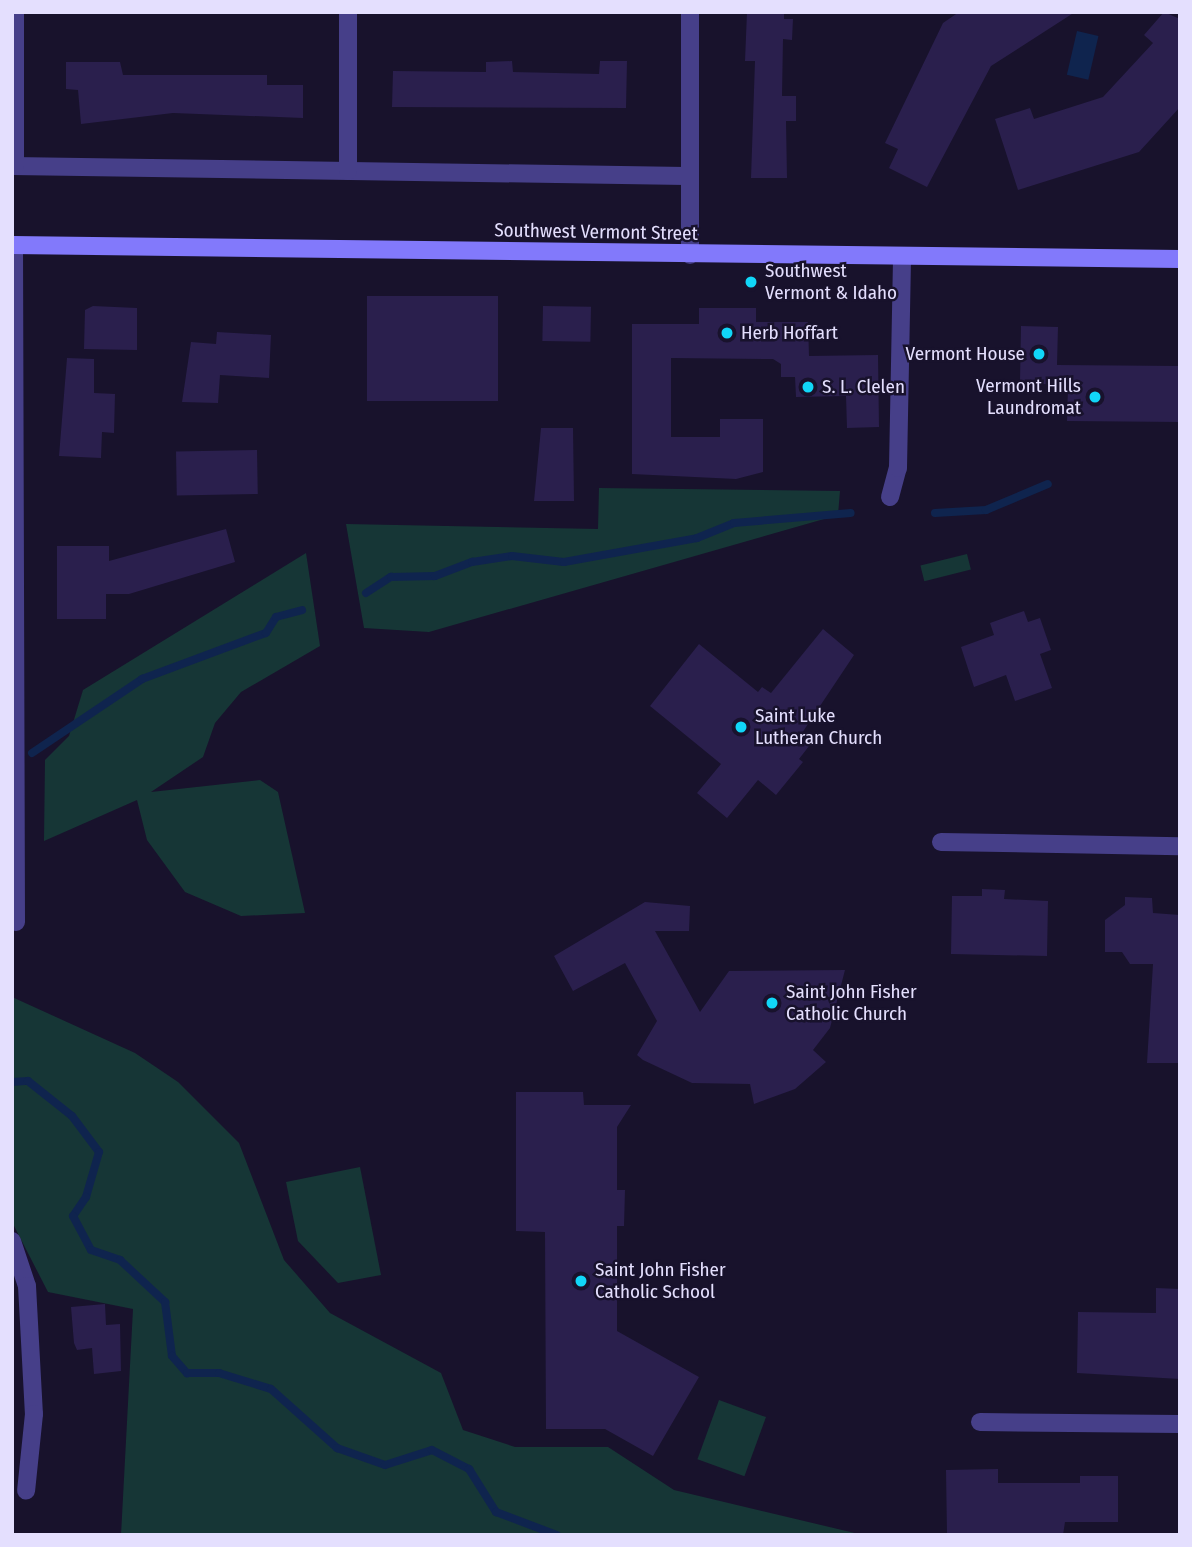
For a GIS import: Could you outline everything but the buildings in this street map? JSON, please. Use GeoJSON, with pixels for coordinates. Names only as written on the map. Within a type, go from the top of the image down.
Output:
{"type":"FeatureCollection","features":[{"type":"Feature","properties":{"kind":"main road","name":"Southwest Vermont Street"},"geometry":{"type":"LineString","coordinates":[[13,245],[1180,259]]}},
{"type":"Feature","properties":{"kind":"street"},"geometry":{"type":"LineString","coordinates":[[15,12],[14,166],[686,176]]}},
{"type":"Feature","properties":{"kind":"street"},"geometry":{"type":"LineString","coordinates":[[348,12],[348,171]]}},
{"type":"Feature","properties":{"kind":"street"},"geometry":{"type":"LineString","coordinates":[[690,12],[686,176],[690,255]]}},
{"type":"Feature","properties":{"kind":"street"},"geometry":{"type":"LineString","coordinates":[[13,245],[16,922]]}},
{"type":"Feature","properties":{"kind":"street"},"geometry":{"type":"LineString","coordinates":[[890,497],[898,468],[902,257]]}},
{"type":"Feature","properties":{"kind":"street"},"geometry":{"type":"LineString","coordinates":[[942,842],[1180,846]]}},
{"type":"Feature","properties":{"kind":"street"},"geometry":{"type":"LineString","coordinates":[[12,1241],[27,1286],[34,1414],[26,1490]]}},
{"type":"Feature","properties":{"kind":"street"},"geometry":{"type":"LineString","coordinates":[[980,1422],[1180,1424]]}},
{"type":"Feature","properties":{"kind":"green space"},"geometry":{"type":"Polygon","coordinates":[[[599,488],[840,491],[838,515],[429,632],[364,628],[346,524],[598,529],[599,488]]]}},
{"type":"Feature","properties":{"kind":"green space"},"geometry":{"type":"Polygon","coordinates":[[[306,553],[320,646],[241,692],[215,723],[203,757],[151,792],[260,780],[278,792],[305,913],[241,916],[185,892],[147,840],[137,800],[44,841],[45,760],[69,736],[83,690],[306,553]]]}},
{"type":"Feature","properties":{"kind":"green space"},"geometry":{"type":"Polygon","coordinates":[[[967,554],[971,570],[924,581],[920,566],[967,554]]]}},
{"type":"Feature","properties":{"kind":"green space"},"geometry":{"type":"Polygon","coordinates":[[[12,997],[135,1053],[178,1082],[239,1143],[284,1260],[330,1313],[441,1373],[463,1430],[515,1447],[608,1447],[674,1490],[863,1535],[121,1535],[133,1309],[48,1292],[12,1222],[12,997]]]}},
{"type":"Feature","properties":{"kind":"green space"},"geometry":{"type":"Polygon","coordinates":[[[360,1167],[381,1275],[338,1283],[298,1241],[286,1182],[360,1167]]]}},
{"type":"Feature","properties":{"kind":"green space"},"geometry":{"type":"Polygon","coordinates":[[[719,1400],[766,1417],[744,1476],[697,1459],[719,1400]]]}},
{"type":"Feature","properties":{"kind":"water"},"geometry":{"type":"Polygon","coordinates":[[[1077,31],[1098,36],[1088,80],[1067,75],[1077,31]]]}},
{"type":"Feature","properties":{"kind":"waterway"},"geometry":{"type":"LineString","coordinates":[[935,513],[986,510],[1048,484]]}},
{"type":"Feature","properties":{"kind":"waterway"},"geometry":{"type":"LineString","coordinates":[[366,593],[391,577],[435,576],[472,562],[512,556],[564,562],[697,538],[734,523],[851,513]]}},
{"type":"Feature","properties":{"kind":"waterway"},"geometry":{"type":"LineString","coordinates":[[32,753],[142,679],[266,633],[276,617],[302,610]]}},
{"type":"Feature","properties":{"kind":"waterway"},"geometry":{"type":"LineString","coordinates":[[12,1082],[28,1081],[72,1116],[99,1152],[86,1197],[73,1216],[91,1250],[120,1260],[165,1302],[172,1356],[187,1373],[219,1373],[271,1389],[337,1448],[385,1465],[432,1450],[469,1469],[496,1512],[557,1535]]}},
{"type":"Feature","properties":{"kind":"place","name":"Southwest Vermont & Idaho"},"geometry":{"type":"Point","coordinates":[751,282]}},
{"type":"Feature","properties":{"kind":"place","name":"Herb Hoffart"},"geometry":{"type":"Point","coordinates":[727,333]}},
{"type":"Feature","properties":{"kind":"place","name":"Vermont House"},"geometry":{"type":"Point","coordinates":[1039,354]}},
{"type":"Feature","properties":{"kind":"place","name":"S. L. Clelen"},"geometry":{"type":"Point","coordinates":[808,387]}},
{"type":"Feature","properties":{"kind":"place","name":"Vermont Hills Laundromat"},"geometry":{"type":"Point","coordinates":[1095,397]}},
{"type":"Feature","properties":{"kind":"place","name":"Saint Luke Lutheran Church"},"geometry":{"type":"Point","coordinates":[741,727]}},
{"type":"Feature","properties":{"kind":"place","name":"Saint John Fisher Catholic Church"},"geometry":{"type":"Point","coordinates":[772,1003]}},
{"type":"Feature","properties":{"kind":"place","name":"Saint John Fisher Catholic School"},"geometry":{"type":"Point","coordinates":[581,1281]}}]}
